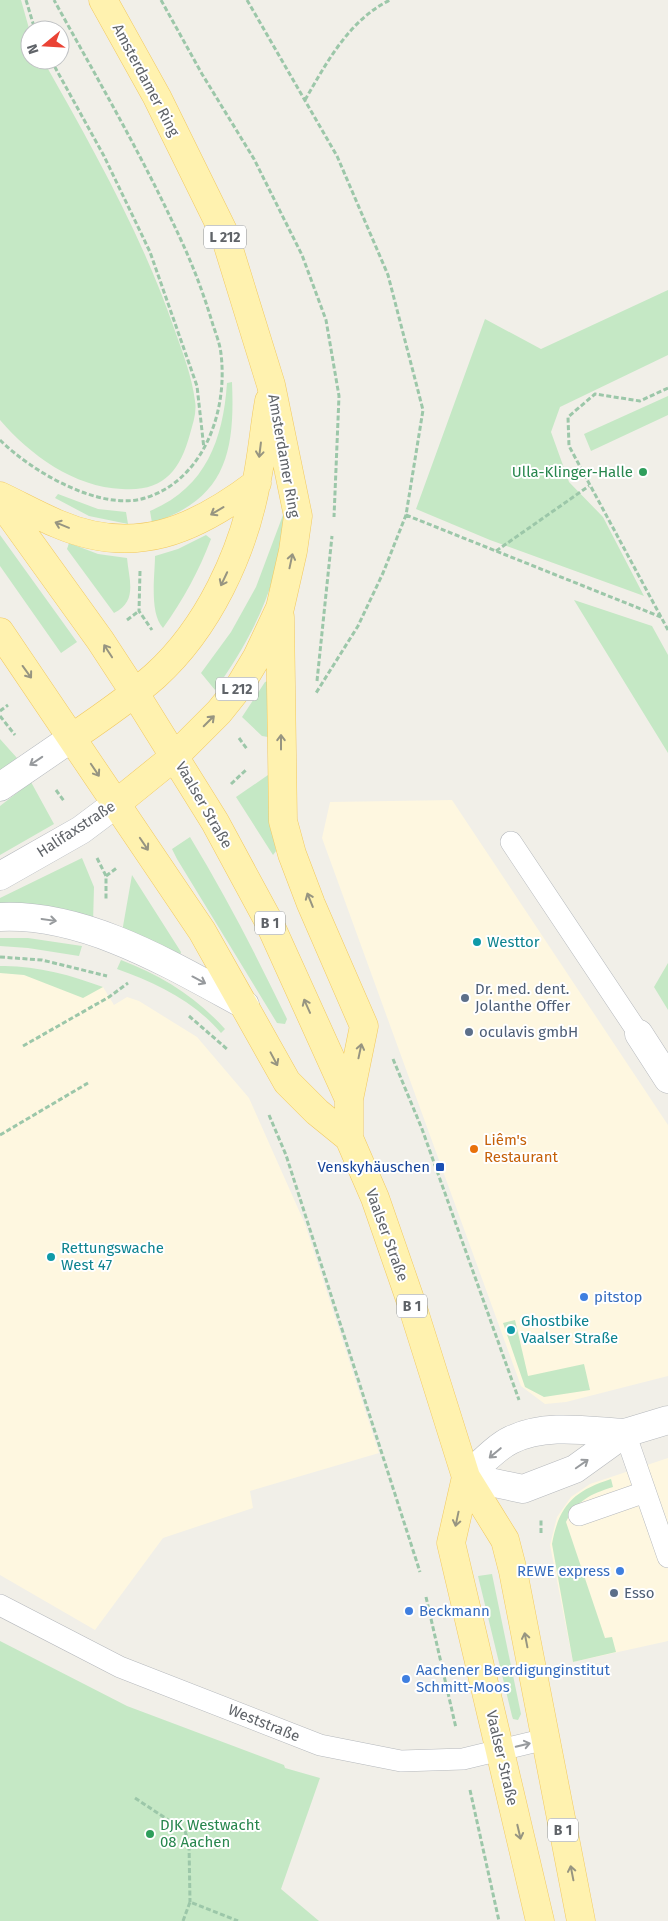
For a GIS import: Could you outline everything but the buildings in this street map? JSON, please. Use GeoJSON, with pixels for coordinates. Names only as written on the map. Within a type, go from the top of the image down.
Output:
{"type":"FeatureCollection","features":[{"type":"Feature","properties":{"kind":"main road","name":"Amsterdamer Ring"},"geometry":{"type":"LineString","coordinates":[[103,0],[157,97],[224,233],[271,385],[298,516],[293,551],[280,608],[257,657],[239,687],[219,712],[175,756],[149,777]]}},
{"type":"Feature","properties":{"kind":"main road","name":"Amsterdamer Ring"},"geometry":{"type":"LineString","coordinates":[[73,737],[104,716],[155,676],[173,657],[207,611],[237,552],[256,484],[271,385]]}},
{"type":"Feature","properties":{"kind":"main road"},"geometry":{"type":"LineString","coordinates":[[0,496],[59,524],[86,534],[114,539],[141,539],[191,525],[220,510],[256,484]]}},
{"type":"Feature","properties":{"kind":"main road","name":"Vaalser Straße"},"geometry":{"type":"LineString","coordinates":[[0,501],[100,640],[215,822],[268,920],[348,1099],[349,1138],[375,1198],[411,1302],[466,1477],[505,1540],[581,1921]]}},
{"type":"Feature","properties":{"kind":"main road"},"geometry":{"type":"LineString","coordinates":[[280,608],[284,821],[292,854],[311,904],[364,1026],[348,1099]]}},
{"type":"Feature","properties":{"kind":"main road","name":"Vaalser Straße"},"geometry":{"type":"LineString","coordinates":[[0,632],[73,737],[202,931],[245,1004],[287,1082],[317,1112],[349,1138]]}},
{"type":"Feature","properties":{"kind":"main road"},"geometry":{"type":"LineString","coordinates":[[0,787],[73,737]]}},
{"type":"Feature","properties":{"kind":"main road","name":"Halifaxstraße"},"geometry":{"type":"LineString","coordinates":[[0,876],[81,830],[149,777]]}},
{"type":"Feature","properties":{"kind":"main road"},"geometry":{"type":"LineString","coordinates":[[0,917],[18,916],[85,928],[156,959],[245,1004]]}},
{"type":"Feature","properties":{"kind":"main road"},"geometry":{"type":"LineString","coordinates":[[639,1034],[668,1079]]}},
{"type":"Feature","properties":{"kind":"main road"},"geometry":{"type":"LineString","coordinates":[[466,1477],[523,1489],[575,1469],[625,1434],[668,1420]]}},
{"type":"Feature","properties":{"kind":"main road"},"geometry":{"type":"LineString","coordinates":[[466,1477],[510,1440],[545,1430],[559,1429],[625,1434]]}},
{"type":"Feature","properties":{"kind":"main road","name":"Vaalser Straße"},"geometry":{"type":"LineString","coordinates":[[466,1477],[452,1543],[540,1921]]}},
{"type":"Feature","properties":{"kind":"lane"},"geometry":{"type":"LineString","coordinates":[[511,842],[639,1034]]}},
{"type":"Feature","properties":{"kind":"lane"},"geometry":{"type":"LineString","coordinates":[[317,1112],[348,1099]]}},
{"type":"Feature","properties":{"kind":"lane"},"geometry":{"type":"LineString","coordinates":[[625,1434],[668,1557]]}},
{"type":"Feature","properties":{"kind":"lane"},"geometry":{"type":"LineString","coordinates":[[579,1515],[645,1492]]}},
{"type":"Feature","properties":{"kind":"lane","name":"Weststraße"},"geometry":{"type":"LineString","coordinates":[[0,1605],[120,1667],[320,1745],[401,1761],[463,1759],[546,1739]]}},
{"type":"Feature","properties":{"kind":"path"},"geometry":{"type":"LineString","coordinates":[[26,0],[32,20]]}},
{"type":"Feature","properties":{"kind":"path"},"geometry":{"type":"LineString","coordinates":[[0,440],[58,482],[98,498],[137,500],[158,494],[173,485],[192,468],[204,449],[214,427],[222,388],[222,352],[198,277],[149,170],[54,0]]}},
{"type":"Feature","properties":{"kind":"path"},"geometry":{"type":"LineString","coordinates":[[247,0],[337,156],[388,275],[423,410],[406,515],[383,573],[358,626],[316,694]]}},
{"type":"Feature","properties":{"kind":"path"},"geometry":{"type":"LineString","coordinates":[[305,100],[335,50],[350,31],[366,16],[390,0]]}},
{"type":"Feature","properties":{"kind":"path"},"geometry":{"type":"LineString","coordinates":[[57,70],[104,156],[150,252],[197,386],[204,449]]}},
{"type":"Feature","properties":{"kind":"path"},"geometry":{"type":"LineString","coordinates":[[668,388],[640,401],[595,394],[568,417],[569,446],[668,630]]}},
{"type":"Feature","properties":{"kind":"path"},"geometry":{"type":"LineString","coordinates":[[496,551],[589,486]]}},
{"type":"Feature","properties":{"kind":"path"},"geometry":{"type":"LineString","coordinates":[[406,515],[661,618]]}},
{"type":"Feature","properties":{"kind":"path"},"geometry":{"type":"LineString","coordinates":[[140,566],[139,611],[156,637]]}},
{"type":"Feature","properties":{"kind":"path"},"geometry":{"type":"LineString","coordinates":[[121,624],[139,611]]}},
{"type":"Feature","properties":{"kind":"path"},"geometry":{"type":"LineString","coordinates":[[0,716],[16,736]]}},
{"type":"Feature","properties":{"kind":"path"},"geometry":{"type":"LineString","coordinates":[[229,786],[249,767]]}},
{"type":"Feature","properties":{"kind":"path"},"geometry":{"type":"LineString","coordinates":[[56,789],[66,805]]}},
{"type":"Feature","properties":{"kind":"path"},"geometry":{"type":"LineString","coordinates":[[94,852],[106,876],[124,862]]}},
{"type":"Feature","properties":{"kind":"path"},"geometry":{"type":"LineString","coordinates":[[0,957],[42,960],[110,977]]}},
{"type":"Feature","properties":{"kind":"path"},"geometry":{"type":"LineString","coordinates":[[119,980],[135,986]]}},
{"type":"Feature","properties":{"kind":"path"},"geometry":{"type":"LineString","coordinates":[[23,1046],[109,997],[128,983]]}},
{"type":"Feature","properties":{"kind":"path"},"geometry":{"type":"LineString","coordinates":[[181,1010],[219,1040],[232,1054]]}},
{"type":"Feature","properties":{"kind":"path"},"geometry":{"type":"LineString","coordinates":[[391,1054],[422,1129],[520,1405]]}},
{"type":"Feature","properties":{"kind":"path"},"geometry":{"type":"LineString","coordinates":[[0,1136],[88,1083]]}},
{"type":"Feature","properties":{"kind":"path"},"geometry":{"type":"LineString","coordinates":[[267,1110],[286,1155],[422,1580]]}},
{"type":"Feature","properties":{"kind":"path"},"geometry":{"type":"LineString","coordinates":[[424,1589],[499,1921]]}},
{"type":"Feature","properties":{"kind":"path"},"geometry":{"type":"LineString","coordinates":[[135,1798],[186,1831],[190,1854],[190,1902],[182,1921]]}},
{"type":"Feature","properties":{"kind":"path"},"geometry":{"type":"LineString","coordinates":[[190,1902],[238,1921]]}},
{"type":"Feature","properties":{"kind":"shaded area"},"geometry":{"type":"Polygon","coordinates":[[[452,800],[668,1125],[668,1376],[566,1402],[545,1404],[521,1386],[322,838],[330,802],[452,800]]]}},
{"type":"Feature","properties":{"kind":"shaded area"},"geometry":{"type":"Polygon","coordinates":[[[0,969],[85,986],[103,987],[114,1005],[127,997],[139,1001],[197,1037],[249,1098],[305,1224],[379,1453],[250,1491],[253,1508],[163,1538],[95,1630],[0,1575],[0,969]]]}},
{"type":"Feature","properties":{"kind":"shaded area","name":"Esso"},"geometry":{"type":"Polygon","coordinates":[[[668,1458],[668,1641],[573,1662],[550,1545],[557,1517],[571,1497],[590,1484],[668,1458]]]}},
{"type":"Feature","properties":{"kind":"green space"},"geometry":{"type":"Polygon","coordinates":[[[0,0],[21,0],[27,20],[20,20],[20,70],[49,70],[80,125],[131,224],[161,293],[192,382],[195,405],[194,418],[186,447],[175,468],[168,477],[159,483],[136,489],[104,487],[70,476],[39,457],[0,420],[0,0]]]}},
{"type":"Feature","properties":{"kind":"green space"},"geometry":{"type":"Polygon","coordinates":[[[668,290],[668,355],[560,407],[551,432],[569,482],[603,517],[644,596],[490,540],[416,509],[485,319],[541,349],[668,290]]]}},
{"type":"Feature","properties":{"kind":"green space"},"geometry":{"type":"Polygon","coordinates":[[[232,382],[231,430],[228,451],[221,470],[211,486],[196,501],[177,513],[152,523],[150,511],[169,501],[185,489],[208,460],[221,424],[227,383],[232,382]]]}},
{"type":"Feature","properties":{"kind":"green space"},"geometry":{"type":"Polygon","coordinates":[[[668,396],[668,415],[591,451],[584,434],[668,396]]]}},
{"type":"Feature","properties":{"kind":"green space"},"geometry":{"type":"Polygon","coordinates":[[[58,494],[98,509],[126,512],[128,524],[89,516],[55,498],[58,494]]]}},
{"type":"Feature","properties":{"kind":"green space"},"geometry":{"type":"Polygon","coordinates":[[[283,515],[287,516],[280,553],[269,591],[257,621],[215,690],[201,673],[231,632],[256,587],[283,515]]]}},
{"type":"Feature","properties":{"kind":"green space"},"geometry":{"type":"Polygon","coordinates":[[[0,535],[77,642],[61,653],[0,566],[0,535]]]}},
{"type":"Feature","properties":{"kind":"green space"},"geometry":{"type":"Polygon","coordinates":[[[206,535],[211,539],[196,574],[163,628],[154,604],[155,556],[178,549],[206,535]]]}},
{"type":"Feature","properties":{"kind":"green space"},"geometry":{"type":"Polygon","coordinates":[[[69,543],[98,554],[127,558],[130,589],[129,596],[122,608],[114,613],[67,549],[69,543]]]}},
{"type":"Feature","properties":{"kind":"green space"},"geometry":{"type":"Polygon","coordinates":[[[574,600],[652,626],[668,655],[668,753],[574,600]]]}},
{"type":"Feature","properties":{"kind":"green space"},"geometry":{"type":"Polygon","coordinates":[[[268,681],[268,737],[262,736],[242,717],[265,682],[268,681]]]}},
{"type":"Feature","properties":{"kind":"green space"},"geometry":{"type":"Polygon","coordinates":[[[0,739],[17,758],[0,772],[0,739]]]}},
{"type":"Feature","properties":{"kind":"green space"},"geometry":{"type":"Polygon","coordinates":[[[268,775],[276,851],[273,855],[236,797],[268,775]]]}},
{"type":"Feature","properties":{"kind":"green space"},"geometry":{"type":"Polygon","coordinates":[[[31,782],[54,824],[0,855],[0,806],[31,782]]]}},
{"type":"Feature","properties":{"kind":"green space"},"geometry":{"type":"Polygon","coordinates":[[[190,837],[253,950],[287,1019],[285,1024],[277,1023],[177,859],[172,849],[190,837]]]}},
{"type":"Feature","properties":{"kind":"green space"},"geometry":{"type":"Polygon","coordinates":[[[82,858],[94,887],[93,923],[0,909],[0,898],[82,858]]]}},
{"type":"Feature","properties":{"kind":"green space"},"geometry":{"type":"Polygon","coordinates":[[[132,875],[181,952],[180,956],[122,932],[132,875]]]}},
{"type":"Feature","properties":{"kind":"green space"},"geometry":{"type":"Polygon","coordinates":[[[0,938],[28,938],[82,946],[79,956],[28,948],[0,946],[0,938]]]}},
{"type":"Feature","properties":{"kind":"green space"},"geometry":{"type":"Polygon","coordinates":[[[121,960],[177,988],[214,1017],[225,1029],[221,1033],[187,1002],[146,980],[117,969],[121,960]]]}},
{"type":"Feature","properties":{"kind":"green space"},"geometry":{"type":"Polygon","coordinates":[[[668,963],[668,1010],[654,987],[668,963]]]}},
{"type":"Feature","properties":{"kind":"green space"},"geometry":{"type":"Polygon","coordinates":[[[0,966],[26,967],[52,972],[103,987],[83,998],[24,975],[0,973],[0,966]]]}},
{"type":"Feature","properties":{"kind":"green space"},"geometry":{"type":"Polygon","coordinates":[[[515,1320],[528,1376],[584,1364],[590,1390],[544,1397],[525,1387],[503,1323],[515,1320]]]}},
{"type":"Feature","properties":{"kind":"green space"},"geometry":{"type":"Polygon","coordinates":[[[611,1479],[613,1487],[585,1499],[570,1514],[566,1522],[605,1638],[612,1637],[616,1652],[573,1662],[552,1544],[559,1519],[570,1501],[587,1489],[611,1479]]]}},
{"type":"Feature","properties":{"kind":"green space"},"geometry":{"type":"Polygon","coordinates":[[[492,1574],[521,1714],[518,1720],[513,1719],[512,1716],[478,1576],[492,1574]]]}},
{"type":"Feature","properties":{"kind":"green space","name":"DJK Westwacht 08 Aachen"},"geometry":{"type":"Polygon","coordinates":[[[0,1641],[127,1706],[284,1765],[285,1768],[320,1778],[281,1889],[319,1921],[0,1921],[0,1641]]]}},
{"type":"Feature","properties":{"kind":"place","name":"Ulla-Klinger-Halle"},"geometry":{"type":"Point","coordinates":[643,472]}},
{"type":"Feature","properties":{"kind":"place","name":"Westtor"},"geometry":{"type":"Point","coordinates":[477,942]}},
{"type":"Feature","properties":{"kind":"place","name":"Dr. med. dent. Jolanthe Offer"},"geometry":{"type":"Point","coordinates":[465,998]}},
{"type":"Feature","properties":{"kind":"place","name":"oculavis gmbH"},"geometry":{"type":"Point","coordinates":[469,1032]}},
{"type":"Feature","properties":{"kind":"place","name":"Liêm's Restaurant"},"geometry":{"type":"Point","coordinates":[474,1149]}},
{"type":"Feature","properties":{"kind":"place","name":"Venskyhäuschen"},"geometry":{"type":"Point","coordinates":[440,1167]}},
{"type":"Feature","properties":{"kind":"place","name":"Rettungswache West 47"},"geometry":{"type":"Point","coordinates":[51,1257]}},
{"type":"Feature","properties":{"kind":"place","name":"pitstop"},"geometry":{"type":"Point","coordinates":[584,1297]}},
{"type":"Feature","properties":{"kind":"place","name":"Ghostbike Vaalser Straße"},"geometry":{"type":"Point","coordinates":[511,1330]}},
{"type":"Feature","properties":{"kind":"place","name":"REWE express"},"geometry":{"type":"Point","coordinates":[620,1571]}},
{"type":"Feature","properties":{"kind":"place","name":"Esso"},"geometry":{"type":"Point","coordinates":[614,1593]}},
{"type":"Feature","properties":{"kind":"place","name":"Beckmann"},"geometry":{"type":"Point","coordinates":[409,1611]}},
{"type":"Feature","properties":{"kind":"place","name":"Aachener Beerdigunginstitut Schmitt-Moos"},"geometry":{"type":"Point","coordinates":[406,1679]}},
{"type":"Feature","properties":{"kind":"place","name":"DJK Westwacht 08 Aachen"},"geometry":{"type":"Point","coordinates":[150,1834]}}]}
